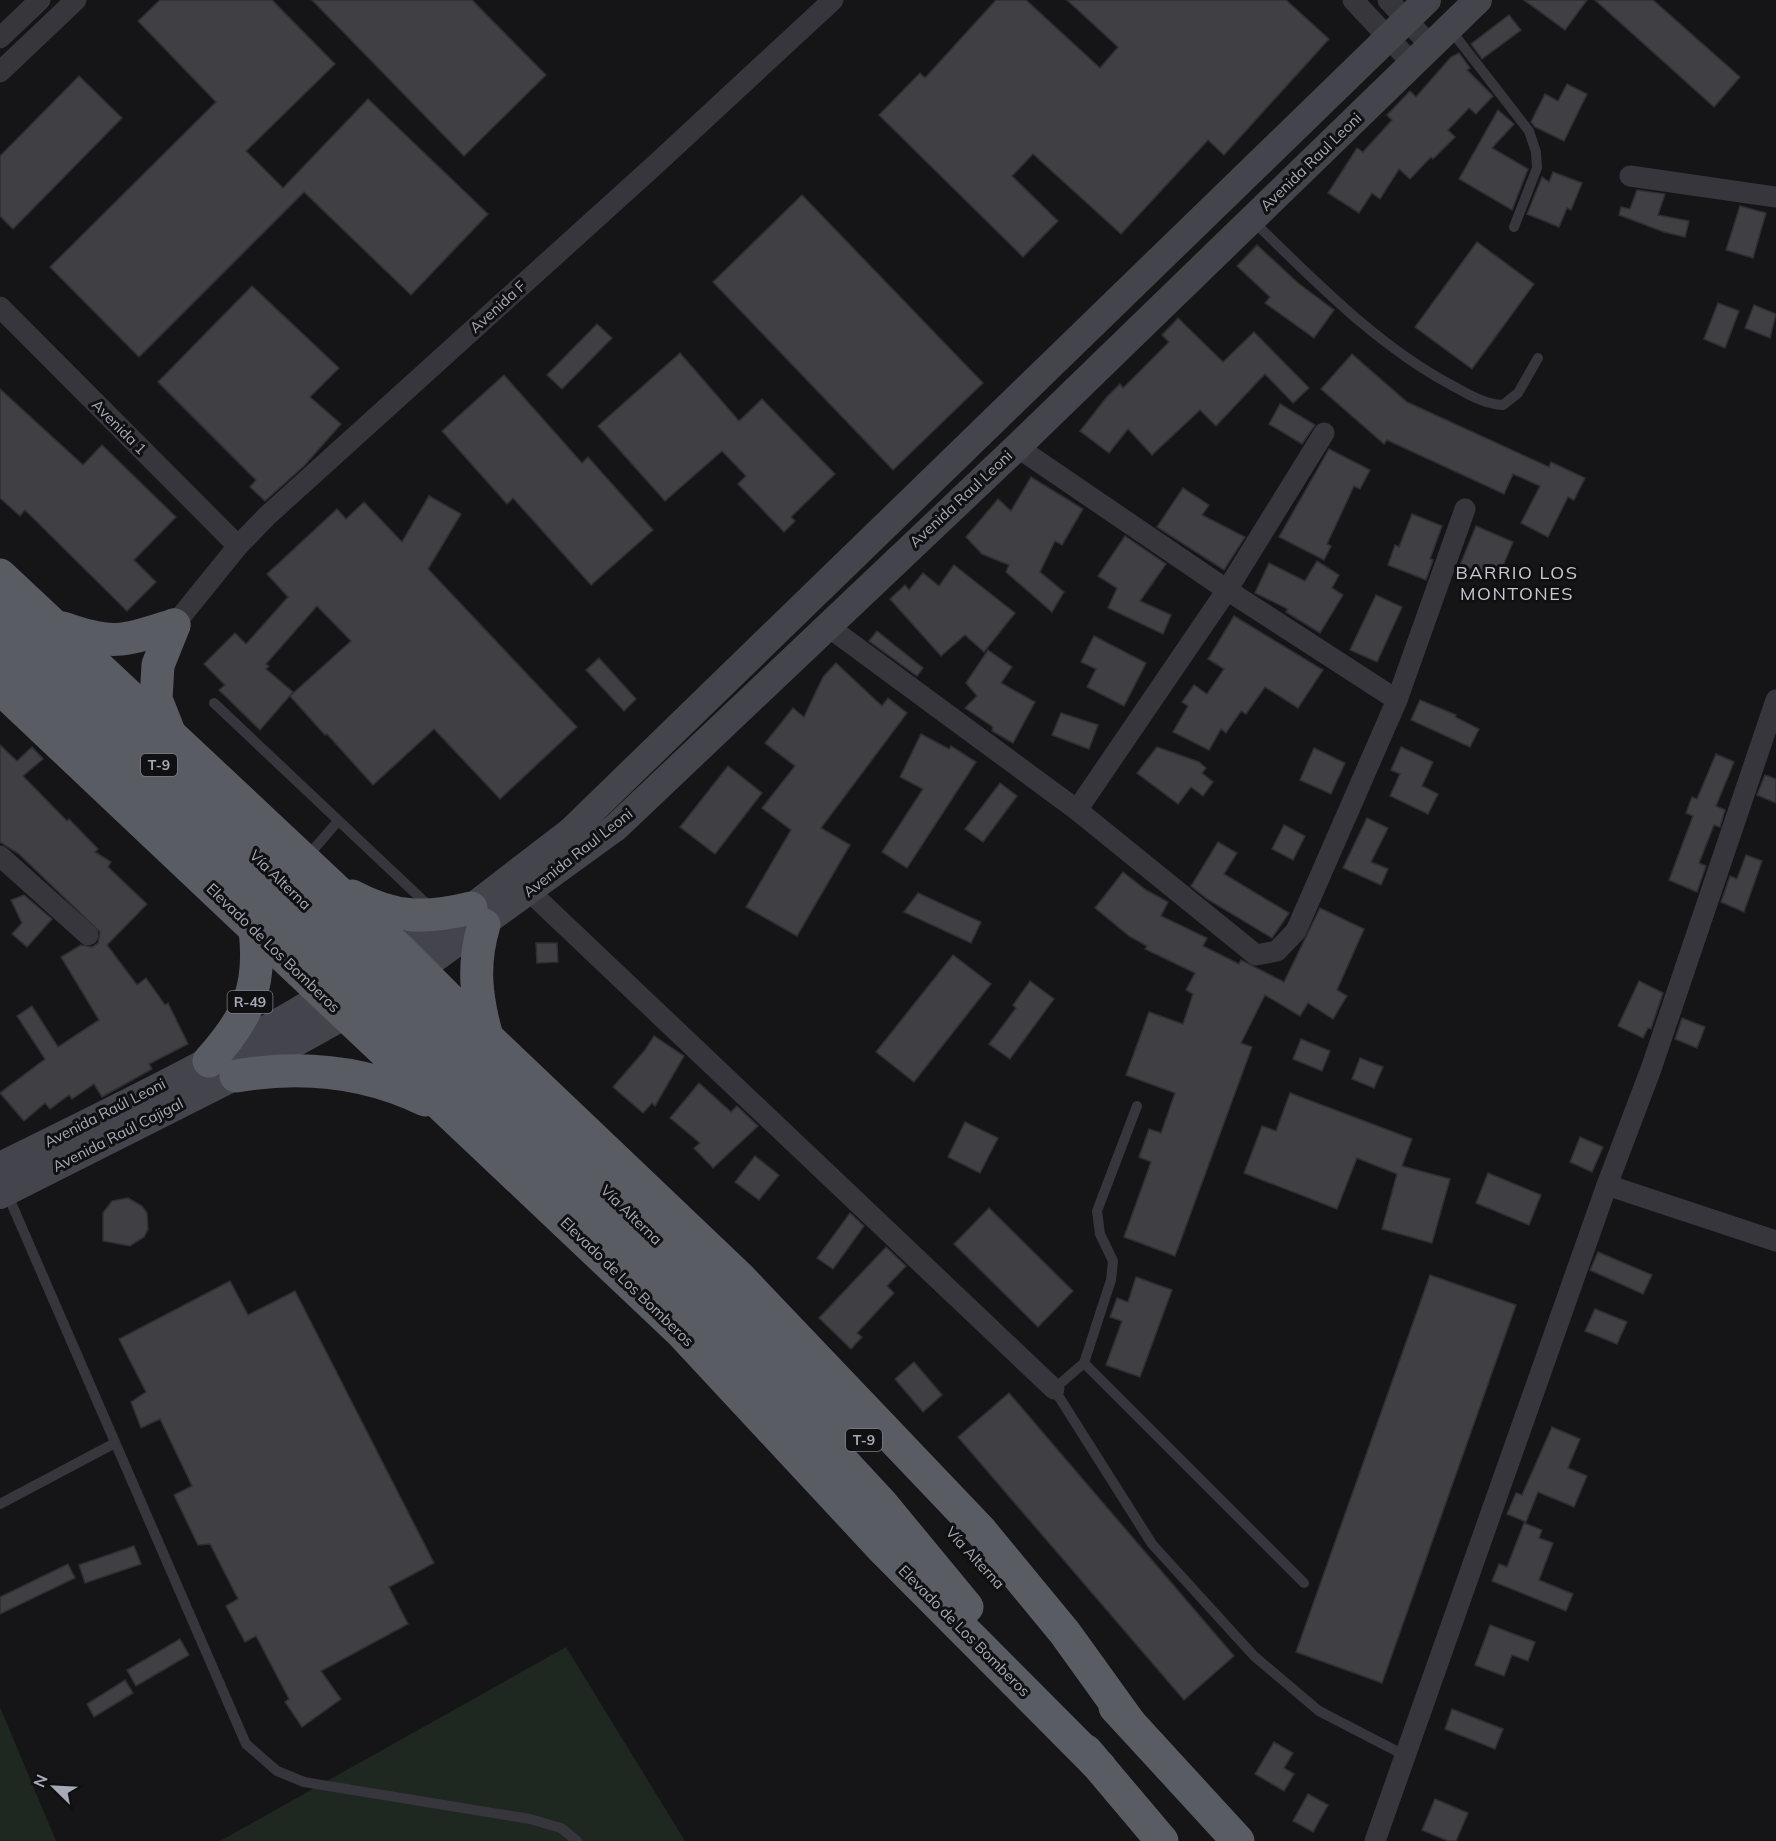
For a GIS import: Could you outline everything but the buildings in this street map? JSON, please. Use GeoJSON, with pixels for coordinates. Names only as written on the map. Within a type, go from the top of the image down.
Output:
{"type":"FeatureCollection","features":[{"type":"Feature","properties":{"kind":"highway","name":"Elevado de Los Bomberos"},"geometry":{"type":"LineString","coordinates":[[0,575],[410,960],[470,1058]]}},
{"type":"Feature","properties":{"kind":"highway","name":"Vía Alterna"},"geometry":{"type":"LineString","coordinates":[[0,614],[308,924]]}},
{"type":"Feature","properties":{"kind":"highway","name":"T-9"},"geometry":{"type":"LineString","coordinates":[[56,626],[96,640],[125,640],[174,625]]}},
{"type":"Feature","properties":{"kind":"highway"},"geometry":{"type":"LineString","coordinates":[[170,733],[156,699],[158,665],[174,625]]}},
{"type":"Feature","properties":{"kind":"highway","name":"Vía Alterna"},"geometry":{"type":"LineString","coordinates":[[0,649],[308,924]]}},
{"type":"Feature","properties":{"kind":"highway","name":"Elevado de Los Bomberos"},"geometry":{"type":"LineString","coordinates":[[0,688],[681,1332],[882,1548],[1100,1767]]}},
{"type":"Feature","properties":{"kind":"highway","name":"T-9"},"geometry":{"type":"LineString","coordinates":[[308,866],[372,907],[405,916],[478,916]]}},
{"type":"Feature","properties":{"kind":"highway"},"geometry":{"type":"LineString","coordinates":[[470,1058],[476,986],[478,916]]}},
{"type":"Feature","properties":{"kind":"highway","name":"Elevado de Los Bomberos"},"geometry":{"type":"LineString","coordinates":[[308,924],[470,1058],[882,1504],[1100,1767]]}},
{"type":"Feature","properties":{"kind":"highway","name":"R-49"},"geometry":{"type":"LineString","coordinates":[[223,1069],[236,1029],[251,998],[257,965],[255,930]]}},
{"type":"Feature","properties":{"kind":"highway","name":"Vía Alterna"},"geometry":{"type":"LineString","coordinates":[[470,1058],[832,1408],[1129,1722],[1238,1841]]}},
{"type":"Feature","properties":{"kind":"highway","name":"T-9"},"geometry":{"type":"LineString","coordinates":[[223,1069],[305,1070],[355,1076],[403,1090],[446,1111]]}},
{"type":"Feature","properties":{"kind":"highway","name":"T-9"},"geometry":{"type":"LineString","coordinates":[[1100,1767],[1162,1841]]}},
{"type":"Feature","properties":{"kind":"main road","name":"Avenida Raul Leoni"},"geometry":{"type":"LineString","coordinates":[[478,916],[571,831],[1394,19],[1427,0]]}},
{"type":"Feature","properties":{"kind":"main road","name":"Avenida Raul Leoni"},"geometry":{"type":"LineString","coordinates":[[410,960],[478,916],[529,891],[615,828],[826,625],[1017,447],[1478,0]]}},
{"type":"Feature","properties":{"kind":"main road","name":"R-49"},"geometry":{"type":"LineString","coordinates":[[223,1069],[410,960]]}},
{"type":"Feature","properties":{"kind":"main road","name":"Avenida Raúl Cajigal"},"geometry":{"type":"LineString","coordinates":[[2,1184],[223,1069]]}},
{"type":"Feature","properties":{"kind":"street"},"geometry":{"type":"LineString","coordinates":[[0,38],[40,0]]}},
{"type":"Feature","properties":{"kind":"street"},"geometry":{"type":"LineString","coordinates":[[0,72],[76,0]]}},
{"type":"Feature","properties":{"kind":"street","name":"Avenida F"},"geometry":{"type":"LineString","coordinates":[[174,625],[238,546],[267,516],[656,164],[833,0]]}},
{"type":"Feature","properties":{"kind":"street"},"geometry":{"type":"LineString","coordinates":[[1353,0],[1394,19],[1430,45]]}},
{"type":"Feature","properties":{"kind":"street"},"geometry":{"type":"LineString","coordinates":[[1630,176],[1776,196]]}},
{"type":"Feature","properties":{"kind":"street","name":"Avenida 1"},"geometry":{"type":"LineString","coordinates":[[0,307],[238,546]]}},
{"type":"Feature","properties":{"kind":"street"},"geometry":{"type":"LineString","coordinates":[[1077,810],[1227,590],[1324,433]]}},
{"type":"Feature","properties":{"kind":"street"},"geometry":{"type":"LineString","coordinates":[[1017,447],[1227,590],[1397,700]]}},
{"type":"Feature","properties":{"kind":"street"},"geometry":{"type":"LineString","coordinates":[[826,625],[1077,810],[1256,955],[1277,951],[1296,931],[1397,700],[1465,508]]}},
{"type":"Feature","properties":{"kind":"street"},"geometry":{"type":"LineString","coordinates":[[1375,1841],[1607,1185],[1651,1069],[1776,700]]}},
{"type":"Feature","properties":{"kind":"street"},"geometry":{"type":"LineString","coordinates":[[2,862],[87,936]]}},
{"type":"Feature","properties":{"kind":"street"},"geometry":{"type":"LineString","coordinates":[[529,891],[1054,1389]]}},
{"type":"Feature","properties":{"kind":"street"},"geometry":{"type":"LineString","coordinates":[[1607,1185],[1776,1241]]}},
{"type":"Feature","properties":{"kind":"lane"},"geometry":{"type":"LineString","coordinates":[[1430,45],[1529,131],[1536,152],[1538,168],[1514,227]]}},
{"type":"Feature","properties":{"kind":"lane"},"geometry":{"type":"LineString","coordinates":[[1252,219],[1326,292],[1420,368],[1487,404],[1503,405],[1518,393],[1538,358]]}},
{"type":"Feature","properties":{"kind":"lane"},"geometry":{"type":"LineString","coordinates":[[214,703],[438,916]]}},
{"type":"Feature","properties":{"kind":"lane"},"geometry":{"type":"LineString","coordinates":[[308,866],[338,821]]}},
{"type":"Feature","properties":{"kind":"lane"},"geometry":{"type":"LineString","coordinates":[[1137,1106],[1096,1211],[1100,1234],[1113,1261],[1112,1270],[1084,1363],[1054,1389],[1152,1544],[1254,1656],[1319,1711],[1406,1756]]}},
{"type":"Feature","properties":{"kind":"lane"},"geometry":{"type":"LineString","coordinates":[[2,1184],[246,1744],[277,1771],[304,1782],[530,1819],[561,1828],[577,1841]]}},
{"type":"Feature","properties":{"kind":"lane"},"geometry":{"type":"LineString","coordinates":[[1084,1363],[1304,1583]]}},
{"type":"Feature","properties":{"kind":"lane"},"geometry":{"type":"LineString","coordinates":[[0,1504],[115,1443]]}},
{"type":"Feature","properties":{"kind":"shaded area"},"geometry":{"type":"Polygon","coordinates":[[[566,1647],[685,1841],[220,1841],[566,1647]]]}},
{"type":"Feature","properties":{"kind":"shaded area"},"geometry":{"type":"Polygon","coordinates":[[[0,1707],[56,1841],[0,1841],[0,1707]]]}},
{"type":"Feature","properties":{"kind":"district","name":"BARRIO LOS MONTONES"},"geometry":{"type":"Point","coordinates":[1517,583]}}]}
